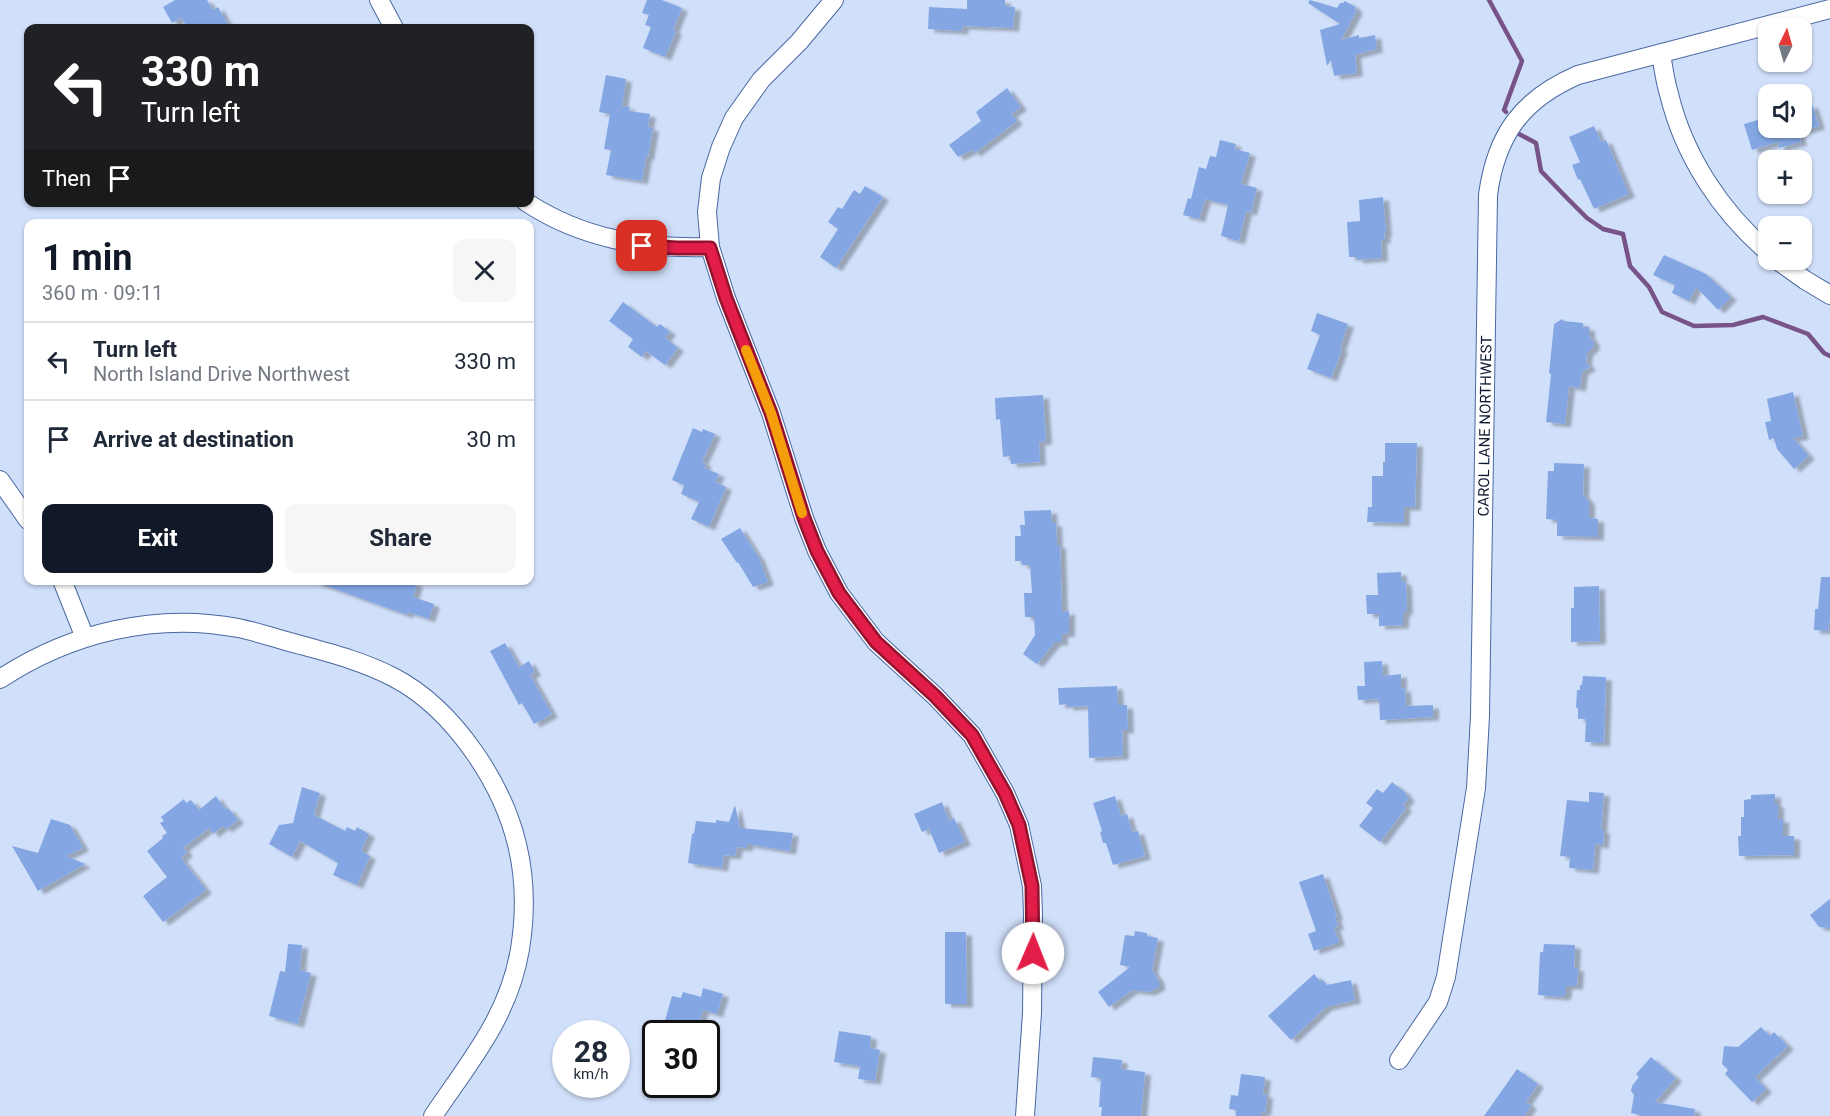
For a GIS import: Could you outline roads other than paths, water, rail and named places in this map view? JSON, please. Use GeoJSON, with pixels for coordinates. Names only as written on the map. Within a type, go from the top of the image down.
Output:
{"type":"FeatureCollection","features":[{"type":"Feature","properties":{"kind":"street"},"geometry":{"type":"LineString","coordinates":[[379,0],[392,24]]}},
{"type":"Feature","properties":{"kind":"street"},"geometry":{"type":"LineString","coordinates":[[834,0],[799,42],[761,80],[734,118],[711,178],[707,212],[710,248],[726,298],[771,413],[804,518],[817,551],[839,593],[876,642],[935,696],[972,735],[1005,793],[1019,825],[1032,886],[1034,914],[1032,1013],[1025,1116]]}},
{"type":"Feature","properties":{"kind":"street","name":"CAROL LANE NORTHWEST"},"geometry":{"type":"LineString","coordinates":[[1398,1060],[1438,1002],[1446,977],[1476,788],[1480,716],[1488,195],[1491,172],[1500,145],[1512,125],[1527,107],[1561,82],[1578,75],[1830,9]]}},
{"type":"Feature","properties":{"kind":"street"},"geometry":{"type":"LineString","coordinates":[[1661,53],[1669,95],[1682,136],[1701,174],[1726,209],[1758,244]]}},
{"type":"Feature","properties":{"kind":"street"},"geometry":{"type":"LineString","coordinates":[[534,206],[569,225],[607,238],[642,246],[710,248]]}},
{"type":"Feature","properties":{"kind":"street"},"geometry":{"type":"LineString","coordinates":[[1791,270],[1830,295]]}},
{"type":"Feature","properties":{"kind":"street"},"geometry":{"type":"LineString","coordinates":[[0,480],[24,514]]}},
{"type":"Feature","properties":{"kind":"street"},"geometry":{"type":"LineString","coordinates":[[64,585],[85,638]]}},
{"type":"Feature","properties":{"kind":"street"},"geometry":{"type":"LineString","coordinates":[[0,680],[42,655],[85,638],[117,629],[168,622],[239,628],[352,659],[394,678],[433,704],[461,733],[500,794],[516,838],[522,867],[524,914],[520,949],[508,996],[493,1028],[433,1116]]}},
{"type":"Feature","properties":{"kind":"waterway"},"geometry":{"type":"LineString","coordinates":[[1489,0],[1522,61],[1504,110],[1506,112]]}},
{"type":"Feature","properties":{"kind":"waterway"},"geometry":{"type":"LineString","coordinates":[[1519,134],[1536,143],[1541,171],[1587,218],[1603,229],[1623,234],[1630,266],[1649,287],[1662,312],[1694,326],[1733,325],[1763,317],[1808,334],[1824,353],[1830,356]]}}]}
